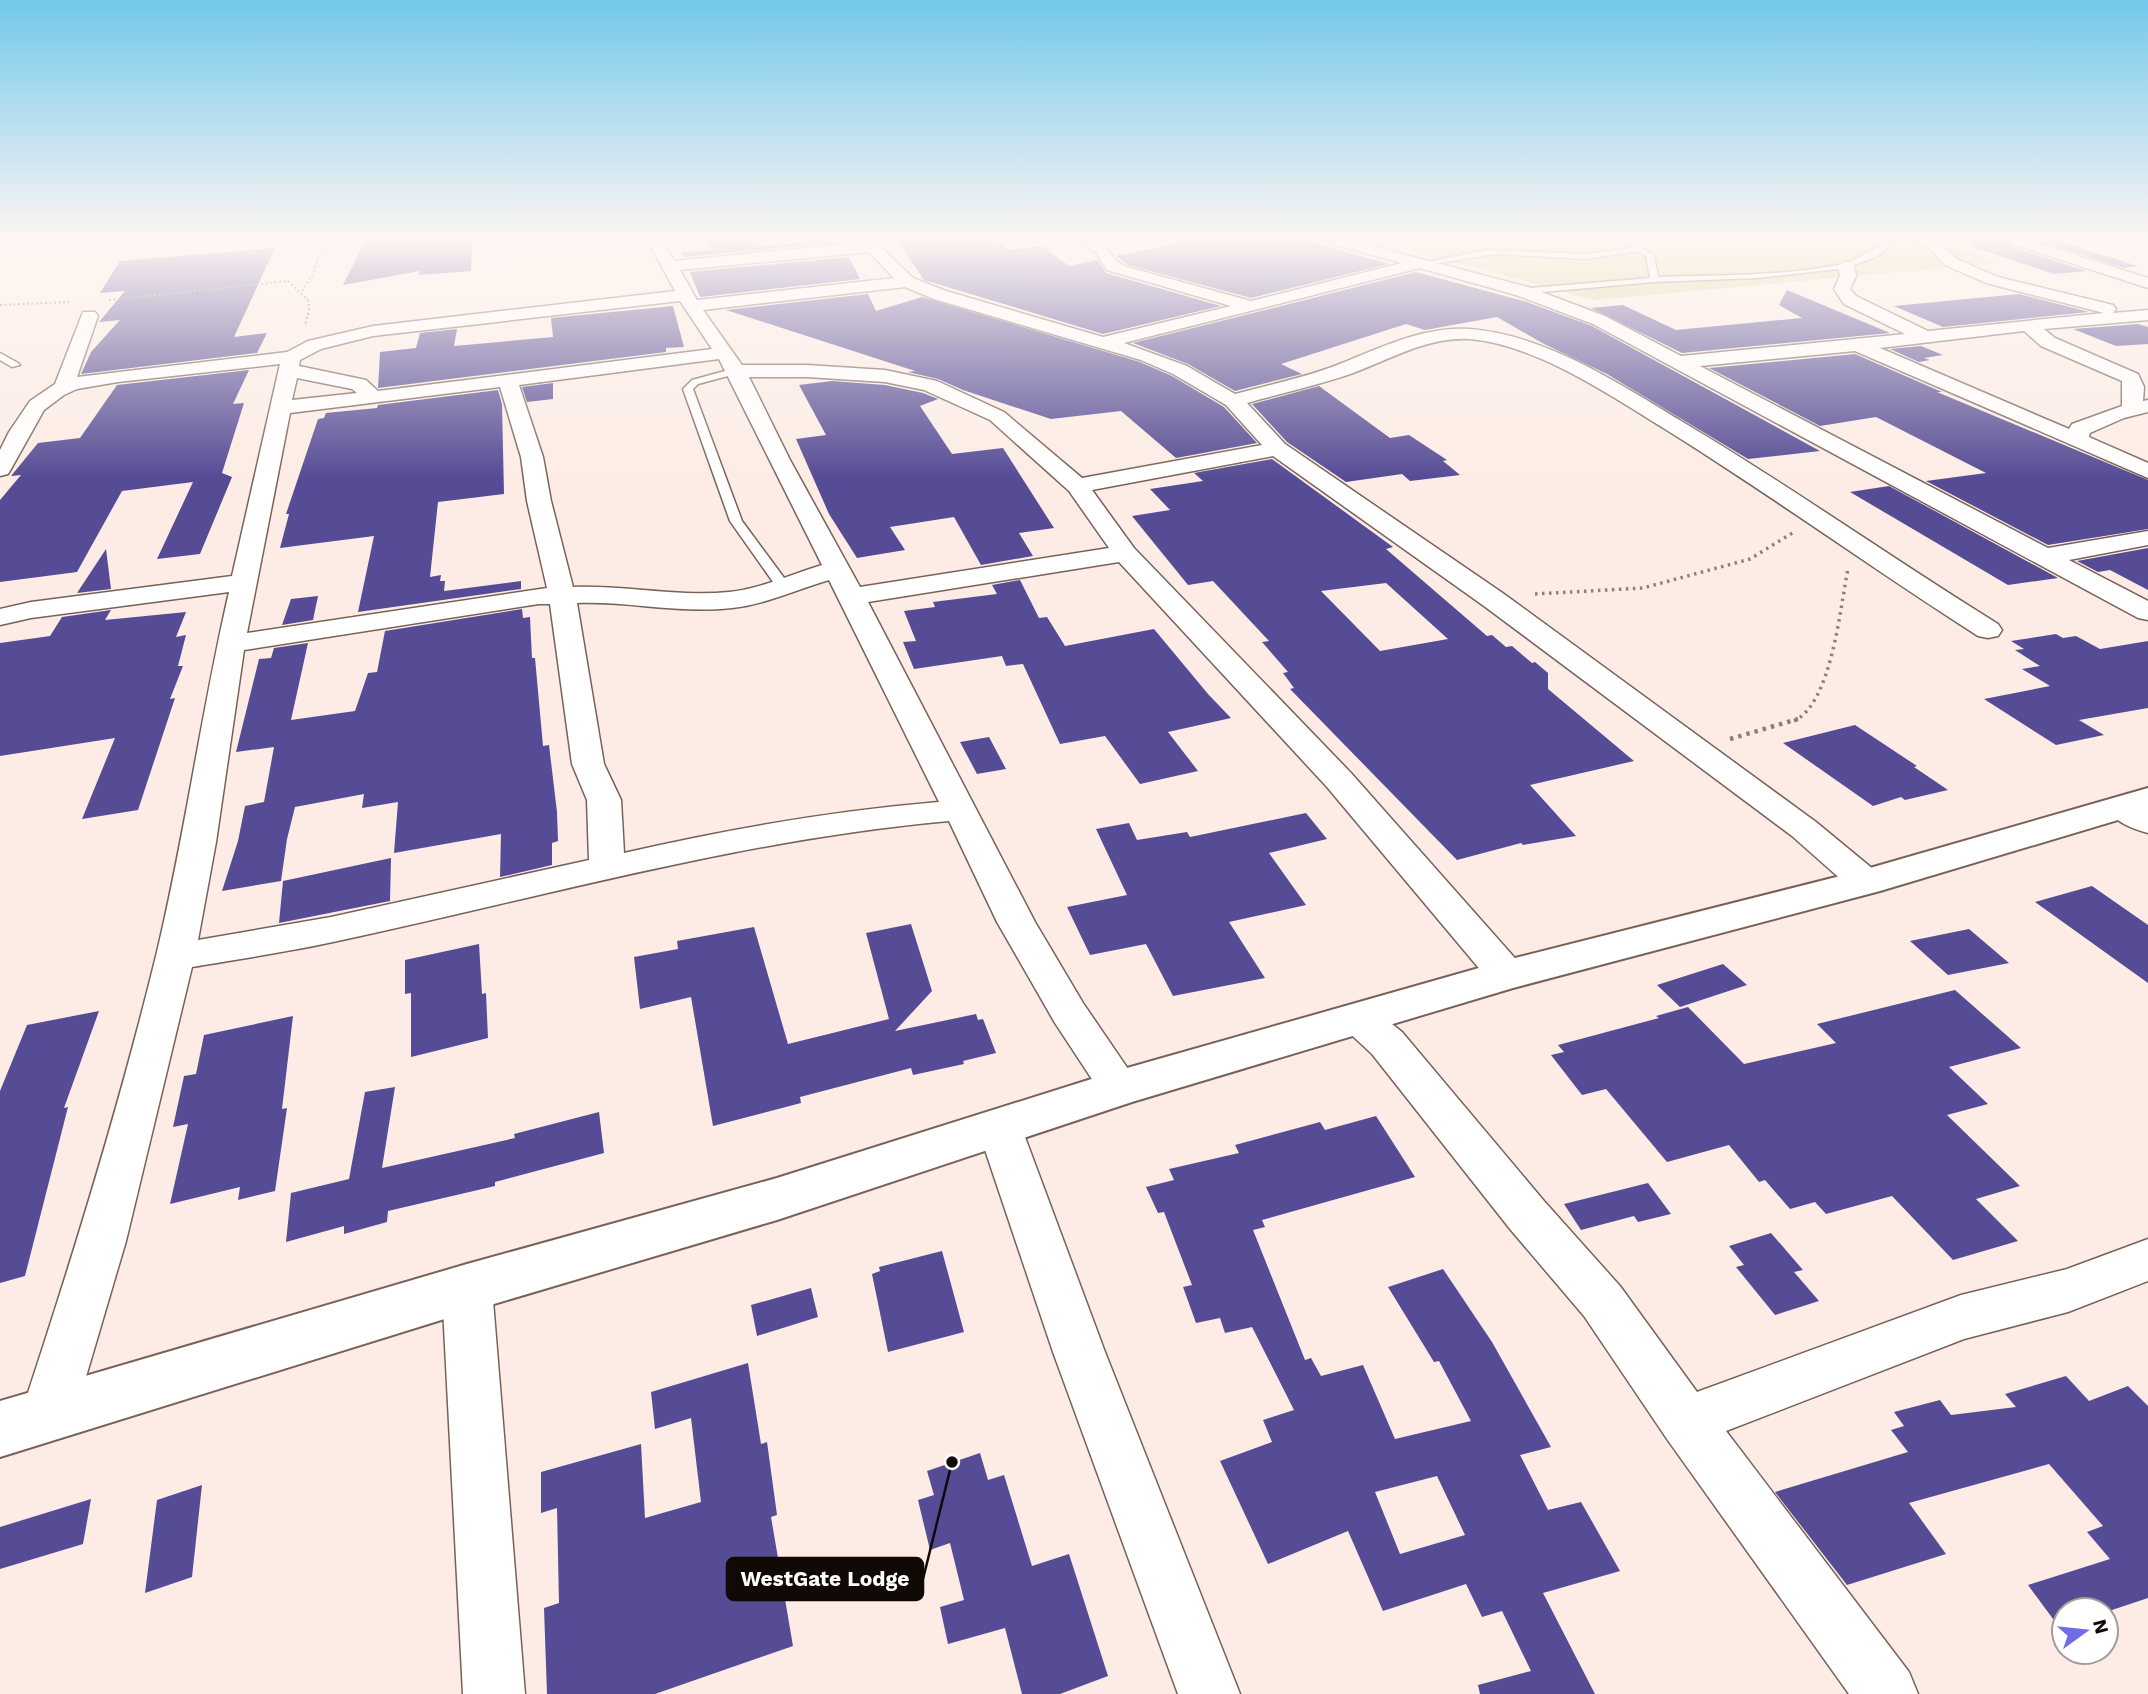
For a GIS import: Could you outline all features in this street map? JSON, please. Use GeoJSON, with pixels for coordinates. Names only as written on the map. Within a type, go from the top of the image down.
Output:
{"type":"FeatureCollection","features":[{"type":"Feature","properties":{"kind":"street"},"geometry":{"type":"LineString","coordinates":[[64,386],[80,320]]}},
{"type":"Feature","properties":{"kind":"street"},"geometry":{"type":"LineString","coordinates":[[48,1414],[102,1241],[175,957],[199,842],[231,644],[289,363],[315,345],[373,331],[489,320]]}},
{"type":"Feature","properties":{"kind":"street"},"geometry":{"type":"LineString","coordinates":[[702,320],[730,362],[1023,933],[1069,1013],[1120,1088]]}},
{"type":"Feature","properties":{"kind":"street"},"geometry":{"type":"LineString","coordinates":[[1028,320],[1106,342],[1180,370],[1233,401],[1277,449],[1494,600],[1804,829],[1866,882]]}},
{"type":"Feature","properties":{"kind":"street"},"geometry":{"type":"LineString","coordinates":[[1106,342],[1190,320]]}},
{"type":"Feature","properties":{"kind":"street"},"geometry":{"type":"LineString","coordinates":[[1596,320],[1681,362],[2148,612]]}},
{"type":"Feature","properties":{"kind":"street"},"geometry":{"type":"LineString","coordinates":[[1891,320],[1925,337]]}},
{"type":"Feature","properties":{"kind":"street"},"geometry":{"type":"LineString","coordinates":[[1681,362],[2089,320]]}},
{"type":"Feature","properties":{"kind":"street"},"geometry":{"type":"LineString","coordinates":[[2028,325],[2048,342],[2131,378],[2140,407],[2086,426],[2077,435],[2077,441]]}},
{"type":"Feature","properties":{"kind":"street"},"geometry":{"type":"LineString","coordinates":[[1233,401],[1348,368],[1377,354],[1437,336],[1469,334],[1504,341],[1540,353],[1600,380],[1734,462],[1988,630]]}},
{"type":"Feature","properties":{"kind":"street"},"geometry":{"type":"LineString","coordinates":[[1857,345],[2148,471]]}},
{"type":"Feature","properties":{"kind":"street"},"geometry":{"type":"LineString","coordinates":[[282,407],[508,381],[730,362],[855,373],[930,385],[997,416],[1077,486],[1125,553],[1339,780],[1507,975]]}},
{"type":"Feature","properties":{"kind":"street"},"geometry":{"type":"LineString","coordinates":[[0,469],[17,440],[10,427],[44,398],[64,386],[106,379],[289,363],[359,384],[373,397]]}},
{"type":"Feature","properties":{"kind":"street"},"geometry":{"type":"LineString","coordinates":[[508,381],[532,457],[538,501],[562,596],[588,764],[604,800],[607,867]]}},
{"type":"Feature","properties":{"kind":"street"},"geometry":{"type":"LineString","coordinates":[[1077,486],[1277,449]]}},
{"type":"Feature","properties":{"kind":"street"},"geometry":{"type":"LineString","coordinates":[[2043,557],[2148,538]]}},
{"type":"Feature","properties":{"kind":"street"},"geometry":{"type":"LineString","coordinates":[[852,596],[1125,553]]}},
{"type":"Feature","properties":{"kind":"street"},"geometry":{"type":"LineString","coordinates":[[231,644],[540,596],[655,596],[698,602],[734,600],[838,569]]}},
{"type":"Feature","properties":{"kind":"street"},"geometry":{"type":"LineString","coordinates":[[0,617],[31,610],[244,582]]}},
{"type":"Feature","properties":{"kind":"street"},"geometry":{"type":"LineString","coordinates":[[175,957],[331,930],[607,867],[789,830],[868,818],[961,810]]}},
{"type":"Feature","properties":{"kind":"street"},"geometry":{"type":"LineString","coordinates":[[0,1429],[467,1288],[777,1199],[1120,1088],[1358,1018],[1507,975],[2139,810]]}},
{"type":"Feature","properties":{"kind":"street"},"geometry":{"type":"LineString","coordinates":[[1358,1018],[1387,1043],[1527,1215],[1602,1301],[1685,1421],[1887,1694]]}},
{"type":"Feature","properties":{"kind":"street"},"geometry":{"type":"LineString","coordinates":[[1000,1129],[1079,1352],[1209,1694]]}},
{"type":"Feature","properties":{"kind":"street"},"geometry":{"type":"LineString","coordinates":[[1685,1421],[1961,1317],[2068,1290],[2148,1260]]}},
{"type":"Feature","properties":{"kind":"street"},"geometry":{"type":"LineString","coordinates":[[467,1288],[494,1694]]}},
{"type":"Feature","properties":{"kind":"lane"},"geometry":{"type":"LineString","coordinates":[[0,356],[15,365],[0,367]]}},
{"type":"Feature","properties":{"kind":"lane"},"geometry":{"type":"LineString","coordinates":[[730,362],[695,382],[688,389],[736,521],[783,586]]}},
{"type":"Feature","properties":{"kind":"path"},"geometry":{"type":"LineString","coordinates":[[306,320],[306,329]]}},
{"type":"Feature","properties":{"kind":"path"},"geometry":{"type":"LineString","coordinates":[[1494,600],[1557,591],[1626,590],[1662,583],[1760,555],[1813,515]]}},
{"type":"Feature","properties":{"kind":"path"},"geometry":{"type":"LineString","coordinates":[[1695,749],[1781,725],[1807,712],[1820,688],[1836,632],[1849,564],[1840,534]]}},
{"type":"Feature","properties":{"kind":"building"},"geometry":{"type":"Polygon","coordinates":[[[120,320],[242,320],[234,337],[267,333],[257,353],[81,374],[91,352],[120,320]]]}},
{"type":"Feature","properties":{"kind":"building"},"geometry":{"type":"Polygon","coordinates":[[[551,320],[677,320],[684,347],[666,348],[666,352],[378,388],[380,352],[416,348],[420,333],[457,329],[454,346],[553,337],[551,320]]]}},
{"type":"Feature","properties":{"kind":"building"},"geometry":{"type":"Polygon","coordinates":[[[757,320],[999,320],[1140,362],[1172,376],[1224,407],[1257,443],[1176,458],[1121,411],[1051,419],[938,379],[908,372],[915,371],[757,320]]]}},
{"type":"Feature","properties":{"kind":"building"},"geometry":{"type":"Polygon","coordinates":[[[1057,320],[1162,320],[1103,334],[1057,320]]]}},
{"type":"Feature","properties":{"kind":"building"},"geometry":{"type":"Polygon","coordinates":[[[1224,320],[1480,320],[1425,330],[1406,324],[1281,364],[1302,374],[1235,391],[1188,364],[1133,343],[1224,320]]]}},
{"type":"Feature","properties":{"kind":"building"},"geometry":{"type":"Polygon","coordinates":[[[1502,320],[1576,320],[1592,326],[1820,451],[1748,459],[1607,374],[1544,344],[1502,320]]]}},
{"type":"Feature","properties":{"kind":"building"},"geometry":{"type":"Polygon","coordinates":[[[1615,320],[1655,320],[1676,330],[1780,320],[1859,320],[1890,333],[1682,353],[1615,320]]]}},
{"type":"Feature","properties":{"kind":"building"},"geometry":{"type":"Polygon","coordinates":[[[1927,320],[2011,320],[1943,327],[1927,320]]]}},
{"type":"Feature","properties":{"kind":"building"},"geometry":{"type":"Polygon","coordinates":[[[2138,324],[2148,327],[2148,344],[2116,346],[2073,329],[2138,324]]]}},
{"type":"Feature","properties":{"kind":"building"},"geometry":{"type":"Polygon","coordinates":[[[1921,346],[1943,355],[1924,358],[1930,360],[1919,362],[1890,349],[1921,346]]]}},
{"type":"Feature","properties":{"kind":"building"},"geometry":{"type":"Polygon","coordinates":[[[1855,354],[1942,392],[1937,392],[2148,480],[2148,529],[2048,545],[1926,481],[1986,473],[1876,417],[1820,426],[1709,368],[1855,354]]]}},
{"type":"Feature","properties":{"kind":"building"},"geometry":{"type":"Polygon","coordinates":[[[249,370],[233,404],[244,403],[222,473],[232,477],[200,554],[157,559],[193,482],[122,491],[77,572],[0,582],[0,500],[21,475],[11,476],[38,443],[80,438],[117,385],[249,370]]]}},
{"type":"Feature","properties":{"kind":"building"},"geometry":{"type":"Polygon","coordinates":[[[832,381],[885,385],[938,399],[920,406],[952,454],[1003,448],[1054,528],[1019,533],[1033,556],[981,565],[954,517],[890,527],[905,550],[857,558],[829,514],[796,439],[826,435],[799,385],[832,381]]]}},
{"type":"Feature","properties":{"kind":"building"},"geometry":{"type":"Polygon","coordinates":[[[553,383],[553,399],[527,402],[522,387],[553,383]]]}},
{"type":"Feature","properties":{"kind":"building"},"geometry":{"type":"Polygon","coordinates":[[[1319,386],[1390,438],[1409,435],[1447,460],[1443,461],[1460,475],[1410,481],[1402,474],[1346,482],[1287,442],[1252,404],[1319,386]]]}},
{"type":"Feature","properties":{"kind":"building"},"geometry":{"type":"Polygon","coordinates":[[[498,390],[502,404],[504,494],[438,502],[430,577],[441,575],[440,581],[445,581],[444,591],[521,581],[521,589],[358,612],[374,536],[280,548],[289,514],[286,514],[318,419],[324,418],[326,413],[498,390]]]}},
{"type":"Feature","properties":{"kind":"building"},"geometry":{"type":"Polygon","coordinates":[[[1272,459],[1393,547],[1386,549],[1487,636],[1492,635],[1506,647],[1512,646],[1548,673],[1548,689],[1634,761],[1530,785],[1576,836],[1523,845],[1521,843],[1457,860],[1290,689],[1294,688],[1283,673],[1288,672],[1262,642],[1269,641],[1213,581],[1188,585],[1132,516],[1170,510],[1150,489],[1203,481],[1194,473],[1272,459]],[[1386,583],[1321,591],[1380,651],[1448,639],[1386,583]]]}},
{"type":"Feature","properties":{"kind":"building"},"geometry":{"type":"Polygon","coordinates":[[[1889,486],[2058,578],[2008,585],[1850,492],[1889,486]]]}},
{"type":"Feature","properties":{"kind":"building"},"geometry":{"type":"Polygon","coordinates":[[[2148,548],[2148,590],[2110,570],[2098,572],[2077,561],[2148,548]]]}},
{"type":"Feature","properties":{"kind":"building"},"geometry":{"type":"Polygon","coordinates":[[[106,549],[111,589],[77,593],[106,549]]]}},
{"type":"Feature","properties":{"kind":"building"},"geometry":{"type":"Polygon","coordinates":[[[1020,580],[1039,618],[1047,617],[1065,646],[1154,629],[1231,718],[1168,732],[1198,771],[1140,784],[1105,736],[1060,744],[1023,664],[1006,666],[1002,656],[914,669],[903,642],[916,641],[904,611],[935,607],[933,602],[997,594],[992,585],[1020,580]]]}},
{"type":"Feature","properties":{"kind":"building"},"geometry":{"type":"Polygon","coordinates":[[[318,596],[313,620],[282,625],[291,599],[318,596]]]}},
{"type":"Feature","properties":{"kind":"building"},"geometry":{"type":"Polygon","coordinates":[[[522,609],[523,618],[530,617],[532,658],[535,658],[543,746],[549,745],[557,812],[558,841],[552,843],[552,865],[500,877],[501,834],[394,853],[398,802],[362,808],[364,794],[295,807],[281,881],[222,891],[238,841],[245,806],[264,802],[274,747],[236,752],[259,659],[271,658],[274,648],[308,643],[291,720],[355,711],[368,673],[377,672],[385,631],[522,609]]]}},
{"type":"Feature","properties":{"kind":"building"},"geometry":{"type":"Polygon","coordinates":[[[111,610],[105,620],[186,612],[176,637],[186,635],[178,666],[183,666],[170,699],[175,698],[138,810],[82,819],[115,738],[0,756],[0,643],[50,636],[62,617],[111,610]]]}},
{"type":"Feature","properties":{"kind":"building"},"geometry":{"type":"Polygon","coordinates":[[[2056,634],[2063,638],[2076,636],[2100,649],[2148,641],[2148,708],[2079,720],[2104,735],[2056,745],[1984,699],[2050,686],[2022,669],[2040,666],[2015,650],[2024,649],[2011,641],[2056,634]]]}},
{"type":"Feature","properties":{"kind":"building"},"geometry":{"type":"Polygon","coordinates":[[[1855,725],[1948,790],[1905,800],[1901,797],[1873,806],[1783,743],[1855,725]]]}},
{"type":"Feature","properties":{"kind":"building"},"geometry":{"type":"Polygon","coordinates":[[[989,737],[1006,769],[977,774],[960,742],[989,737]]]}},
{"type":"Feature","properties":{"kind":"building"},"geometry":{"type":"Polygon","coordinates":[[[1306,813],[1327,839],[1269,853],[1306,905],[1229,922],[1265,978],[1173,996],[1146,944],[1090,955],[1067,907],[1127,895],[1096,829],[1129,823],[1137,840],[1187,832],[1190,837],[1306,813]]]}},
{"type":"Feature","properties":{"kind":"building"},"geometry":{"type":"Polygon","coordinates":[[[391,858],[390,901],[279,923],[283,881],[391,858]]]}},
{"type":"Feature","properties":{"kind":"building"},"geometry":{"type":"Polygon","coordinates":[[[2092,886],[2148,925],[2148,983],[2035,902],[2092,886]]]}},
{"type":"Feature","properties":{"kind":"building"},"geometry":{"type":"Polygon","coordinates":[[[911,924],[932,991],[895,1031],[976,1014],[978,1020],[983,1019],[996,1053],[963,1061],[964,1064],[913,1075],[911,1068],[800,1097],[801,1103],[713,1126],[691,997],[640,1009],[634,957],[678,949],[677,941],[754,927],[788,1044],[889,1019],[866,933],[911,924]]]}},
{"type":"Feature","properties":{"kind":"building"},"geometry":{"type":"Polygon","coordinates":[[[1969,929],[2009,963],[1948,975],[1910,941],[1969,929]]]}},
{"type":"Feature","properties":{"kind":"building"},"geometry":{"type":"Polygon","coordinates":[[[479,944],[482,994],[486,993],[488,1038],[411,1057],[411,993],[405,994],[405,960],[479,944]]]}},
{"type":"Feature","properties":{"kind":"building"},"geometry":{"type":"Polygon","coordinates":[[[1723,964],[1747,985],[1680,1007],[1657,985],[1723,964]]]}},
{"type":"Feature","properties":{"kind":"building"},"geometry":{"type":"Polygon","coordinates":[[[1955,990],[2021,1048],[1949,1067],[1988,1104],[1947,1115],[2020,1186],[1976,1199],[2018,1241],[1953,1260],[1892,1196],[1826,1214],[1815,1202],[1790,1209],[1765,1180],[1759,1182],[1729,1145],[1667,1162],[1606,1089],[1582,1095],[1551,1055],[1564,1052],[1558,1045],[1659,1018],[1656,1016],[1688,1007],[1744,1064],[1836,1043],[1817,1024],[1955,990]]]}},
{"type":"Feature","properties":{"kind":"building"},"geometry":{"type":"Polygon","coordinates":[[[99,1011],[64,1108],[68,1107],[25,1276],[0,1283],[0,1091],[27,1025],[99,1011]]]}},
{"type":"Feature","properties":{"kind":"building"},"geometry":{"type":"Polygon","coordinates":[[[293,1016],[282,1109],[287,1108],[275,1191],[238,1200],[240,1187],[170,1204],[188,1124],[173,1127],[184,1076],[196,1074],[204,1035],[293,1016]]]}},
{"type":"Feature","properties":{"kind":"building"},"geometry":{"type":"Polygon","coordinates":[[[395,1087],[382,1168],[515,1138],[514,1134],[599,1112],[604,1153],[495,1182],[495,1186],[388,1211],[387,1222],[344,1234],[344,1226],[286,1242],[291,1193],[349,1179],[365,1092],[395,1087]]]}},
{"type":"Feature","properties":{"kind":"building"},"geometry":{"type":"Polygon","coordinates":[[[1376,1116],[1415,1177],[1262,1220],[1265,1227],[1253,1230],[1305,1360],[1311,1358],[1321,1376],[1363,1365],[1395,1439],[1471,1421],[1439,1361],[1434,1362],[1388,1287],[1443,1269],[1492,1342],[1551,1447],[1520,1455],[1548,1510],[1581,1502],[1620,1571],[1543,1593],[1595,1694],[1480,1694],[1478,1685],[1531,1671],[1502,1611],[1482,1617],[1466,1584],[1383,1611],[1348,1531],[1268,1564],[1220,1461],[1272,1442],[1263,1420],[1294,1410],[1252,1327],[1225,1333],[1220,1318],[1196,1323],[1183,1287],[1192,1285],[1164,1212],[1158,1213],[1146,1187],[1174,1180],[1169,1169],[1239,1153],[1235,1145],[1320,1122],[1325,1130],[1376,1116]],[[1437,1476],[1375,1492],[1400,1554],[1465,1535],[1437,1476]]]}},
{"type":"Feature","properties":{"kind":"building"},"geometry":{"type":"Polygon","coordinates":[[[1648,1183],[1671,1214],[1638,1222],[1634,1216],[1581,1230],[1564,1204],[1648,1183]]]}},
{"type":"Feature","properties":{"kind":"building"},"geometry":{"type":"Polygon","coordinates":[[[1771,1233],[1803,1270],[1794,1272],[1819,1301],[1775,1315],[1736,1267],[1744,1265],[1729,1246],[1771,1233]]]}},
{"type":"Feature","properties":{"kind":"building"},"geometry":{"type":"Polygon","coordinates":[[[942,1251],[964,1332],[888,1352],[872,1274],[880,1271],[879,1267],[942,1251]]]}},
{"type":"Feature","properties":{"kind":"building"},"geometry":{"type":"Polygon","coordinates":[[[811,1288],[818,1317],[757,1336],[751,1305],[811,1288]]]}},
{"type":"Feature","properties":{"kind":"building"},"geometry":{"type":"Polygon","coordinates":[[[748,1363],[761,1444],[767,1442],[777,1515],[771,1517],[793,1646],[655,1694],[547,1694],[544,1608],[559,1603],[557,1508],[541,1513],[541,1472],[641,1444],[645,1518],[701,1502],[691,1418],[655,1429],[651,1392],[748,1363]]]}},
{"type":"Feature","properties":{"kind":"building"},"geometry":{"type":"Polygon","coordinates":[[[2066,1376],[2089,1401],[2128,1386],[2148,1406],[2148,1598],[2120,1607],[2120,1596],[2050,1596],[2050,1615],[2028,1585],[2110,1559],[2087,1532],[2103,1526],[2049,1464],[1909,1503],[1946,1554],[1847,1585],[1775,1492],[1908,1452],[1891,1430],[1904,1426],[1894,1412],[1940,1400],[1951,1415],[2016,1407],[2005,1394],[2066,1376]]]}},
{"type":"Feature","properties":{"kind":"building"},"geometry":{"type":"Polygon","coordinates":[[[980,1453],[988,1480],[1004,1475],[1032,1566],[1069,1554],[1108,1676],[1060,1694],[1022,1694],[1005,1628],[948,1644],[940,1607],[964,1600],[950,1543],[930,1550],[918,1500],[934,1495],[927,1471],[980,1453]]]}},
{"type":"Feature","properties":{"kind":"building"},"geometry":{"type":"Polygon","coordinates":[[[202,1485],[192,1577],[145,1593],[157,1500],[202,1485]]]}},
{"type":"Feature","properties":{"kind":"building"},"geometry":{"type":"Polygon","coordinates":[[[91,1499],[83,1544],[0,1569],[0,1527],[91,1499]]]}},
{"type":"Feature","properties":{"kind":"place","name":"WestGate Lodge"},"geometry":{"type":"Point","coordinates":[952,1462]}}]}
